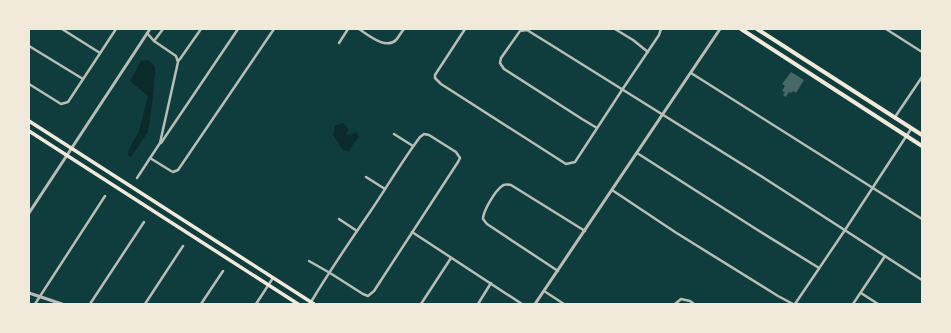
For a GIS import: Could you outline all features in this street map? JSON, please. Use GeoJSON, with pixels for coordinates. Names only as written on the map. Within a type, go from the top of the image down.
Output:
{"type":"FeatureCollection","features":[{"type":"Feature","properties":{"kind":"main road"},"geometry":{"type":"LineString","coordinates":[[741,29],[922,146]]}},
{"type":"Feature","properties":{"kind":"main road"},"geometry":{"type":"LineString","coordinates":[[757,29],[922,135]]}},
{"type":"Feature","properties":{"kind":"main road"},"geometry":{"type":"LineString","coordinates":[[29,121],[313,303]]}},
{"type":"Feature","properties":{"kind":"main road"},"geometry":{"type":"LineString","coordinates":[[29,130],[298,304]]}},
{"type":"Feature","properties":{"kind":"street"},"geometry":{"type":"LineString","coordinates":[[62,29],[100,53]]}},
{"type":"Feature","properties":{"kind":"street"},"geometry":{"type":"LineString","coordinates":[[29,84],[62,104],[68,102],[116,29]]}},
{"type":"Feature","properties":{"kind":"street"},"geometry":{"type":"LineString","coordinates":[[29,212],[150,29]]}},
{"type":"Feature","properties":{"kind":"street"},"geometry":{"type":"LineString","coordinates":[[154,41],[163,29]]}},
{"type":"Feature","properties":{"kind":"street"},"geometry":{"type":"LineString","coordinates":[[160,143],[178,61],[201,29]]}},
{"type":"Feature","properties":{"kind":"street"},"geometry":{"type":"LineString","coordinates":[[137,178],[238,29]]}},
{"type":"Feature","properties":{"kind":"street"},"geometry":{"type":"LineString","coordinates":[[150,158],[171,171],[178,170],[274,29]]}},
{"type":"Feature","properties":{"kind":"street"},"geometry":{"type":"LineString","coordinates":[[339,43],[348,29]]}},
{"type":"Feature","properties":{"kind":"street"},"geometry":{"type":"LineString","coordinates":[[359,29],[379,42],[391,43],[395,41],[404,29]]}},
{"type":"Feature","properties":{"kind":"street"},"geometry":{"type":"LineString","coordinates":[[465,29],[435,75],[435,78],[441,84],[566,164],[575,162],[648,52],[661,29]]}},
{"type":"Feature","properties":{"kind":"street"},"geometry":{"type":"LineString","coordinates":[[615,29],[633,40],[648,52]]}},
{"type":"Feature","properties":{"kind":"street"},"geometry":{"type":"LineString","coordinates":[[535,304],[720,29]]}},
{"type":"Feature","properties":{"kind":"street"},"geometry":{"type":"LineString","coordinates":[[886,29],[922,52]]}},
{"type":"Feature","properties":{"kind":"street"},"geometry":{"type":"LineString","coordinates":[[597,128],[504,69],[500,63],[502,58],[520,31],[527,30],[662,114],[922,280]]}},
{"type":"Feature","properties":{"kind":"street"},"geometry":{"type":"LineString","coordinates":[[147,33],[154,41],[176,56],[178,61]]}},
{"type":"Feature","properties":{"kind":"street"},"geometry":{"type":"LineString","coordinates":[[29,46],[82,80]]}},
{"type":"Feature","properties":{"kind":"street"},"geometry":{"type":"LineString","coordinates":[[691,73],[922,219]]}},
{"type":"Feature","properties":{"kind":"street"},"geometry":{"type":"LineString","coordinates":[[895,117],[922,78]]}},
{"type":"Feature","properties":{"kind":"street"},"geometry":{"type":"LineString","coordinates":[[612,190],[778,296],[794,304],[912,128]]}},
{"type":"Feature","properties":{"kind":"street"},"geometry":{"type":"LineString","coordinates":[[394,134],[413,146]]}},
{"type":"Feature","properties":{"kind":"street"},"geometry":{"type":"LineString","coordinates":[[310,261],[330,273],[363,294],[368,296],[374,291],[458,162],[460,158],[456,152],[429,135],[424,134],[420,137],[357,231],[330,273],[313,303]]}},
{"type":"Feature","properties":{"kind":"street"},"geometry":{"type":"LineString","coordinates":[[637,153],[819,268]]}},
{"type":"Feature","properties":{"kind":"street"},"geometry":{"type":"LineString","coordinates":[[366,177],[385,189]]}},
{"type":"Feature","properties":{"kind":"street"},"geometry":{"type":"LineString","coordinates":[[558,271],[487,224],[483,219],[483,214],[496,192],[502,185],[511,185],[585,231]]}},
{"type":"Feature","properties":{"kind":"street"},"geometry":{"type":"LineString","coordinates":[[35,304],[106,196]]}},
{"type":"Feature","properties":{"kind":"street"},"geometry":{"type":"LineString","coordinates":[[339,219],[357,231]]}},
{"type":"Feature","properties":{"kind":"street"},"geometry":{"type":"LineString","coordinates":[[90,304],[144,222]]}},
{"type":"Feature","properties":{"kind":"street"},"geometry":{"type":"LineString","coordinates":[[412,232],[522,304]]}},
{"type":"Feature","properties":{"kind":"street"},"geometry":{"type":"LineString","coordinates":[[145,304],[183,246]]}},
{"type":"Feature","properties":{"kind":"street"},"geometry":{"type":"LineString","coordinates":[[853,304],[885,256]]}},
{"type":"Feature","properties":{"kind":"street"},"geometry":{"type":"LineString","coordinates":[[421,304],[452,258]]}},
{"type":"Feature","properties":{"kind":"street"},"geometry":{"type":"LineString","coordinates":[[201,304],[223,271]]}},
{"type":"Feature","properties":{"kind":"street"},"geometry":{"type":"LineString","coordinates":[[256,304],[273,278]]}},
{"type":"Feature","properties":{"kind":"street"},"geometry":{"type":"LineString","coordinates":[[478,304],[491,283]]}},
{"type":"Feature","properties":{"kind":"street"},"geometry":{"type":"LineString","coordinates":[[544,291],[564,304]]}},
{"type":"Feature","properties":{"kind":"street"},"geometry":{"type":"LineString","coordinates":[[29,293],[62,304]]}},
{"type":"Feature","properties":{"kind":"street"},"geometry":{"type":"LineString","coordinates":[[861,293],[878,304]]}},
{"type":"Feature","properties":{"kind":"street"},"geometry":{"type":"LineString","coordinates":[[675,304],[680,299],[690,301],[694,304]]}},
{"type":"Feature","properties":{"kind":"water"},"geometry":{"type":"Polygon","coordinates":[[[148,60],[155,66],[155,72],[148,132],[131,157],[128,155],[129,149],[139,131],[148,96],[130,81],[141,61],[148,60]]]}},
{"type":"Feature","properties":{"kind":"water"},"geometry":{"type":"Polygon","coordinates":[[[343,123],[349,130],[345,134],[350,135],[356,132],[359,137],[349,152],[342,149],[333,134],[335,126],[343,123]]]}},
{"type":"Feature","properties":{"kind":"building"},"geometry":{"type":"Polygon","coordinates":[[[791,72],[804,80],[796,93],[793,91],[791,93],[789,92],[786,97],[783,95],[785,92],[782,91],[785,86],[782,84],[791,72]]]}}]}
